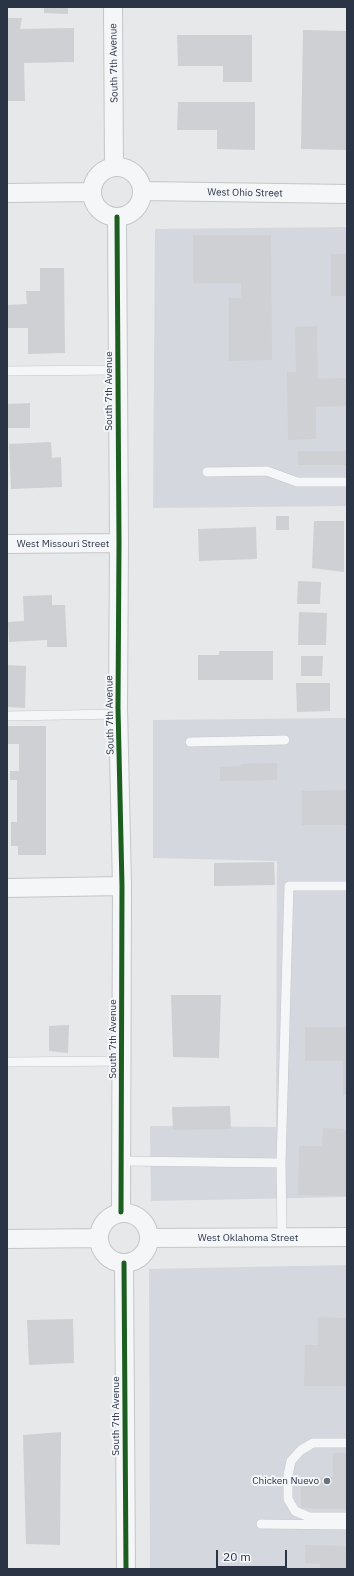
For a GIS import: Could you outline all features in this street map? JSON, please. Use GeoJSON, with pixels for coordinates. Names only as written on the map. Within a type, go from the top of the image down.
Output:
{"type":"FeatureCollection","features":[{"type":"Feature","properties":{"kind":"street","name":"South 7th Avenue"},"geometry":{"type":"LineString","coordinates":[[113,7],[114,167]]}},
{"type":"Feature","properties":{"kind":"street"},"geometry":{"type":"LineString","coordinates":[[114,167],[121,167],[134,173],[139,178],[143,191],[140,204],[136,209],[130,213],[117,217],[109,216],[97,207],[92,192],[96,178],[101,172],[107,168],[114,167]]}},
{"type":"Feature","properties":{"kind":"street","name":"West Ohio Street"},"geometry":{"type":"LineString","coordinates":[[143,191],[347,194]]}},
{"type":"Feature","properties":{"kind":"street"},"geometry":{"type":"LineString","coordinates":[[7,193],[92,192]]}},
{"type":"Feature","properties":{"kind":"street","name":"South 7th Avenue"},"geometry":{"type":"LineString","coordinates":[[117,217],[119,714],[122,886],[121,1212]]}},
{"type":"Feature","properties":{"kind":"street","name":"West Missouri Street"},"geometry":{"type":"LineString","coordinates":[[7,544],[119,543]]}},
{"type":"Feature","properties":{"kind":"street"},"geometry":{"type":"LineString","coordinates":[[7,888],[122,886]]}},
{"type":"Feature","properties":{"kind":"street"},"geometry":{"type":"LineString","coordinates":[[121,1212],[135,1215],[141,1219],[146,1225],[149,1238],[148,1245],[142,1256],[130,1262],[124,1263],[116,1262],[109,1258],[100,1246],[98,1238],[102,1224],[114,1214],[121,1212]]}},
{"type":"Feature","properties":{"kind":"street","name":"West Oklahoma Street"},"geometry":{"type":"LineString","coordinates":[[149,1238],[347,1237]]}},
{"type":"Feature","properties":{"kind":"street"},"geometry":{"type":"LineString","coordinates":[[7,1239],[98,1238]]}},
{"type":"Feature","properties":{"kind":"street","name":"South 7th Avenue"},"geometry":{"type":"LineString","coordinates":[[124,1263],[126,1569]]}},
{"type":"Feature","properties":{"kind":"lane"},"geometry":{"type":"LineString","coordinates":[[7,371],[118,370]]}},
{"type":"Feature","properties":{"kind":"lane"},"geometry":{"type":"LineString","coordinates":[[207,472],[267,470],[297,482],[347,482]]}},
{"type":"Feature","properties":{"kind":"lane"},"geometry":{"type":"LineString","coordinates":[[7,716],[119,714]]}},
{"type":"Feature","properties":{"kind":"lane"},"geometry":{"type":"LineString","coordinates":[[190,742],[285,740]]}},
{"type":"Feature","properties":{"kind":"lane"},"geometry":{"type":"LineString","coordinates":[[282,1237],[281,1163],[289,886],[347,886]]}},
{"type":"Feature","properties":{"kind":"lane"},"geometry":{"type":"LineString","coordinates":[[7,1062],[122,1061]]}},
{"type":"Feature","properties":{"kind":"lane"},"geometry":{"type":"LineString","coordinates":[[121,1162],[281,1163]]}},
{"type":"Feature","properties":{"kind":"lane"},"geometry":{"type":"LineString","coordinates":[[347,1443],[313,1443],[301,1450],[291,1461],[288,1475],[288,1499],[295,1512],[309,1517],[347,1517]]}},
{"type":"Feature","properties":{"kind":"lane"},"geometry":{"type":"LineString","coordinates":[[261,1524],[347,1525]]}},
{"type":"Feature","properties":{"kind":"shaded area"},"geometry":{"type":"Polygon","coordinates":[[[347,227],[347,506],[153,508],[155,229],[347,227]]]}},
{"type":"Feature","properties":{"kind":"shaded area"},"geometry":{"type":"Polygon","coordinates":[[[347,718],[347,1197],[151,1201],[150,1126],[276,1127],[277,861],[153,858],[153,720],[347,718]]]}},
{"type":"Feature","properties":{"kind":"shaded area"},"geometry":{"type":"Polygon","coordinates":[[[347,1265],[347,1569],[150,1569],[149,1269],[347,1265]]]}},
{"type":"Feature","properties":{"kind":"building"},"geometry":{"type":"Polygon","coordinates":[[[44,7],[68,7],[68,14],[44,13],[44,7]]]}},
{"type":"Feature","properties":{"kind":"building"},"geometry":{"type":"Polygon","coordinates":[[[7,18],[22,18],[20,29],[74,28],[74,62],[24,63],[25,101],[7,101],[7,18]]]}},
{"type":"Feature","properties":{"kind":"building"},"geometry":{"type":"Polygon","coordinates":[[[303,30],[347,31],[347,150],[301,149],[303,30]]]}},
{"type":"Feature","properties":{"kind":"building"},"geometry":{"type":"Polygon","coordinates":[[[177,35],[252,35],[252,82],[223,82],[223,66],[178,66],[177,35]]]}},
{"type":"Feature","properties":{"kind":"building"},"geometry":{"type":"Polygon","coordinates":[[[178,102],[255,102],[255,150],[217,149],[217,130],[177,130],[178,102]]]}},
{"type":"Feature","properties":{"kind":"building"},"geometry":{"type":"Polygon","coordinates":[[[193,235],[271,235],[272,360],[229,361],[229,298],[241,298],[241,283],[193,283],[193,235]]]}},
{"type":"Feature","properties":{"kind":"building"},"geometry":{"type":"Polygon","coordinates":[[[331,254],[347,254],[347,296],[331,296],[331,254]]]}},
{"type":"Feature","properties":{"kind":"building"},"geometry":{"type":"Polygon","coordinates":[[[40,268],[64,268],[65,353],[28,354],[28,328],[8,328],[7,305],[27,304],[26,291],[40,291],[40,268]]]}},
{"type":"Feature","properties":{"kind":"building"},"geometry":{"type":"Polygon","coordinates":[[[317,326],[318,379],[347,378],[347,406],[316,407],[316,439],[288,440],[287,372],[296,372],[295,327],[317,326]]]}},
{"type":"Feature","properties":{"kind":"building"},"geometry":{"type":"Polygon","coordinates":[[[30,403],[30,428],[7,428],[7,404],[30,403]]]}},
{"type":"Feature","properties":{"kind":"building"},"geometry":{"type":"Polygon","coordinates":[[[51,442],[52,458],[61,457],[62,487],[11,489],[9,444],[51,442]]]}},
{"type":"Feature","properties":{"kind":"building"},"geometry":{"type":"Polygon","coordinates":[[[298,451],[347,451],[347,465],[298,465],[298,451]]]}},
{"type":"Feature","properties":{"kind":"building"},"geometry":{"type":"Polygon","coordinates":[[[276,516],[289,516],[289,530],[276,530],[276,516]]]}},
{"type":"Feature","properties":{"kind":"building"},"geometry":{"type":"Polygon","coordinates":[[[314,521],[344,521],[344,572],[312,568],[314,521]]]}},
{"type":"Feature","properties":{"kind":"building"},"geometry":{"type":"Polygon","coordinates":[[[256,527],[257,559],[199,561],[198,529],[256,527]]]}},
{"type":"Feature","properties":{"kind":"building"},"geometry":{"type":"Polygon","coordinates":[[[298,581],[321,582],[320,604],[297,604],[298,581]]]}},
{"type":"Feature","properties":{"kind":"building"},"geometry":{"type":"Polygon","coordinates":[[[52,595],[52,605],[65,605],[67,647],[47,647],[47,640],[9,642],[8,622],[24,621],[23,596],[52,595]]]}},
{"type":"Feature","properties":{"kind":"building"},"geometry":{"type":"Polygon","coordinates":[[[299,612],[327,613],[326,645],[298,645],[299,612]]]}},
{"type":"Feature","properties":{"kind":"building"},"geometry":{"type":"Polygon","coordinates":[[[219,651],[273,651],[273,680],[198,680],[198,655],[219,655],[219,651]]]}},
{"type":"Feature","properties":{"kind":"building"},"geometry":{"type":"Polygon","coordinates":[[[301,656],[323,656],[322,676],[301,676],[301,656]]]}},
{"type":"Feature","properties":{"kind":"building"},"geometry":{"type":"Polygon","coordinates":[[[7,665],[26,666],[25,708],[7,707],[7,665]]]}},
{"type":"Feature","properties":{"kind":"building"},"geometry":{"type":"Polygon","coordinates":[[[296,683],[330,683],[330,711],[297,712],[296,683]]]}},
{"type":"Feature","properties":{"kind":"building"},"geometry":{"type":"Polygon","coordinates":[[[7,726],[46,726],[46,855],[18,855],[18,846],[11,846],[11,822],[17,822],[17,780],[10,780],[10,771],[19,771],[19,744],[7,744],[7,726]]]}},
{"type":"Feature","properties":{"kind":"building"},"geometry":{"type":"Polygon","coordinates":[[[277,763],[277,780],[220,781],[220,767],[241,766],[241,764],[277,763]]]}},
{"type":"Feature","properties":{"kind":"building"},"geometry":{"type":"Polygon","coordinates":[[[347,790],[347,825],[302,825],[302,791],[347,790]]]}},
{"type":"Feature","properties":{"kind":"building"},"geometry":{"type":"Polygon","coordinates":[[[274,862],[275,885],[214,886],[214,863],[274,862]]]}},
{"type":"Feature","properties":{"kind":"building"},"geometry":{"type":"Polygon","coordinates":[[[171,995],[221,995],[219,1058],[173,1057],[171,995]]]}},
{"type":"Feature","properties":{"kind":"building"},"geometry":{"type":"Polygon","coordinates":[[[69,1025],[68,1053],[49,1051],[49,1026],[69,1025]]]}},
{"type":"Feature","properties":{"kind":"building"},"geometry":{"type":"Polygon","coordinates":[[[305,1027],[347,1027],[347,1095],[343,1095],[343,1061],[305,1061],[305,1027]]]}},
{"type":"Feature","properties":{"kind":"building"},"geometry":{"type":"Polygon","coordinates":[[[230,1106],[231,1129],[173,1130],[172,1107],[230,1106]]]}},
{"type":"Feature","properties":{"kind":"building"},"geometry":{"type":"Polygon","coordinates":[[[323,1128],[347,1129],[347,1196],[298,1195],[299,1146],[322,1146],[323,1128]]]}},
{"type":"Feature","properties":{"kind":"building"},"geometry":{"type":"Polygon","coordinates":[[[318,1317],[347,1318],[347,1386],[304,1386],[305,1345],[318,1345],[318,1317]]]}},
{"type":"Feature","properties":{"kind":"building"},"geometry":{"type":"Polygon","coordinates":[[[73,1319],[74,1363],[29,1365],[27,1320],[73,1319]]]}},
{"type":"Feature","properties":{"kind":"building"},"geometry":{"type":"Polygon","coordinates":[[[61,1432],[60,1545],[26,1544],[23,1435],[61,1432]]]}},
{"type":"Feature","properties":{"kind":"building","name":"Chicken Nuevo"},"geometry":{"type":"Polygon","coordinates":[[[333,1453],[347,1453],[347,1509],[301,1508],[301,1485],[306,1485],[306,1478],[333,1477],[333,1453]]]}},
{"type":"Feature","properties":{"kind":"building"},"geometry":{"type":"Polygon","coordinates":[[[305,1545],[347,1546],[347,1569],[320,1569],[320,1564],[305,1563],[305,1545]]]}},
{"type":"Feature","properties":{"kind":"cycle path"},"geometry":{"type":"LineString","coordinates":[[117,217],[119,543],[118,708],[122,886],[121,1212]]}},
{"type":"Feature","properties":{"kind":"cycle path"},"geometry":{"type":"LineString","coordinates":[[124,1263],[126,1569]]}},
{"type":"Feature","properties":{"kind":"place","name":"Chicken Nuevo"},"geometry":{"type":"Point","coordinates":[327,1481]}}]}
